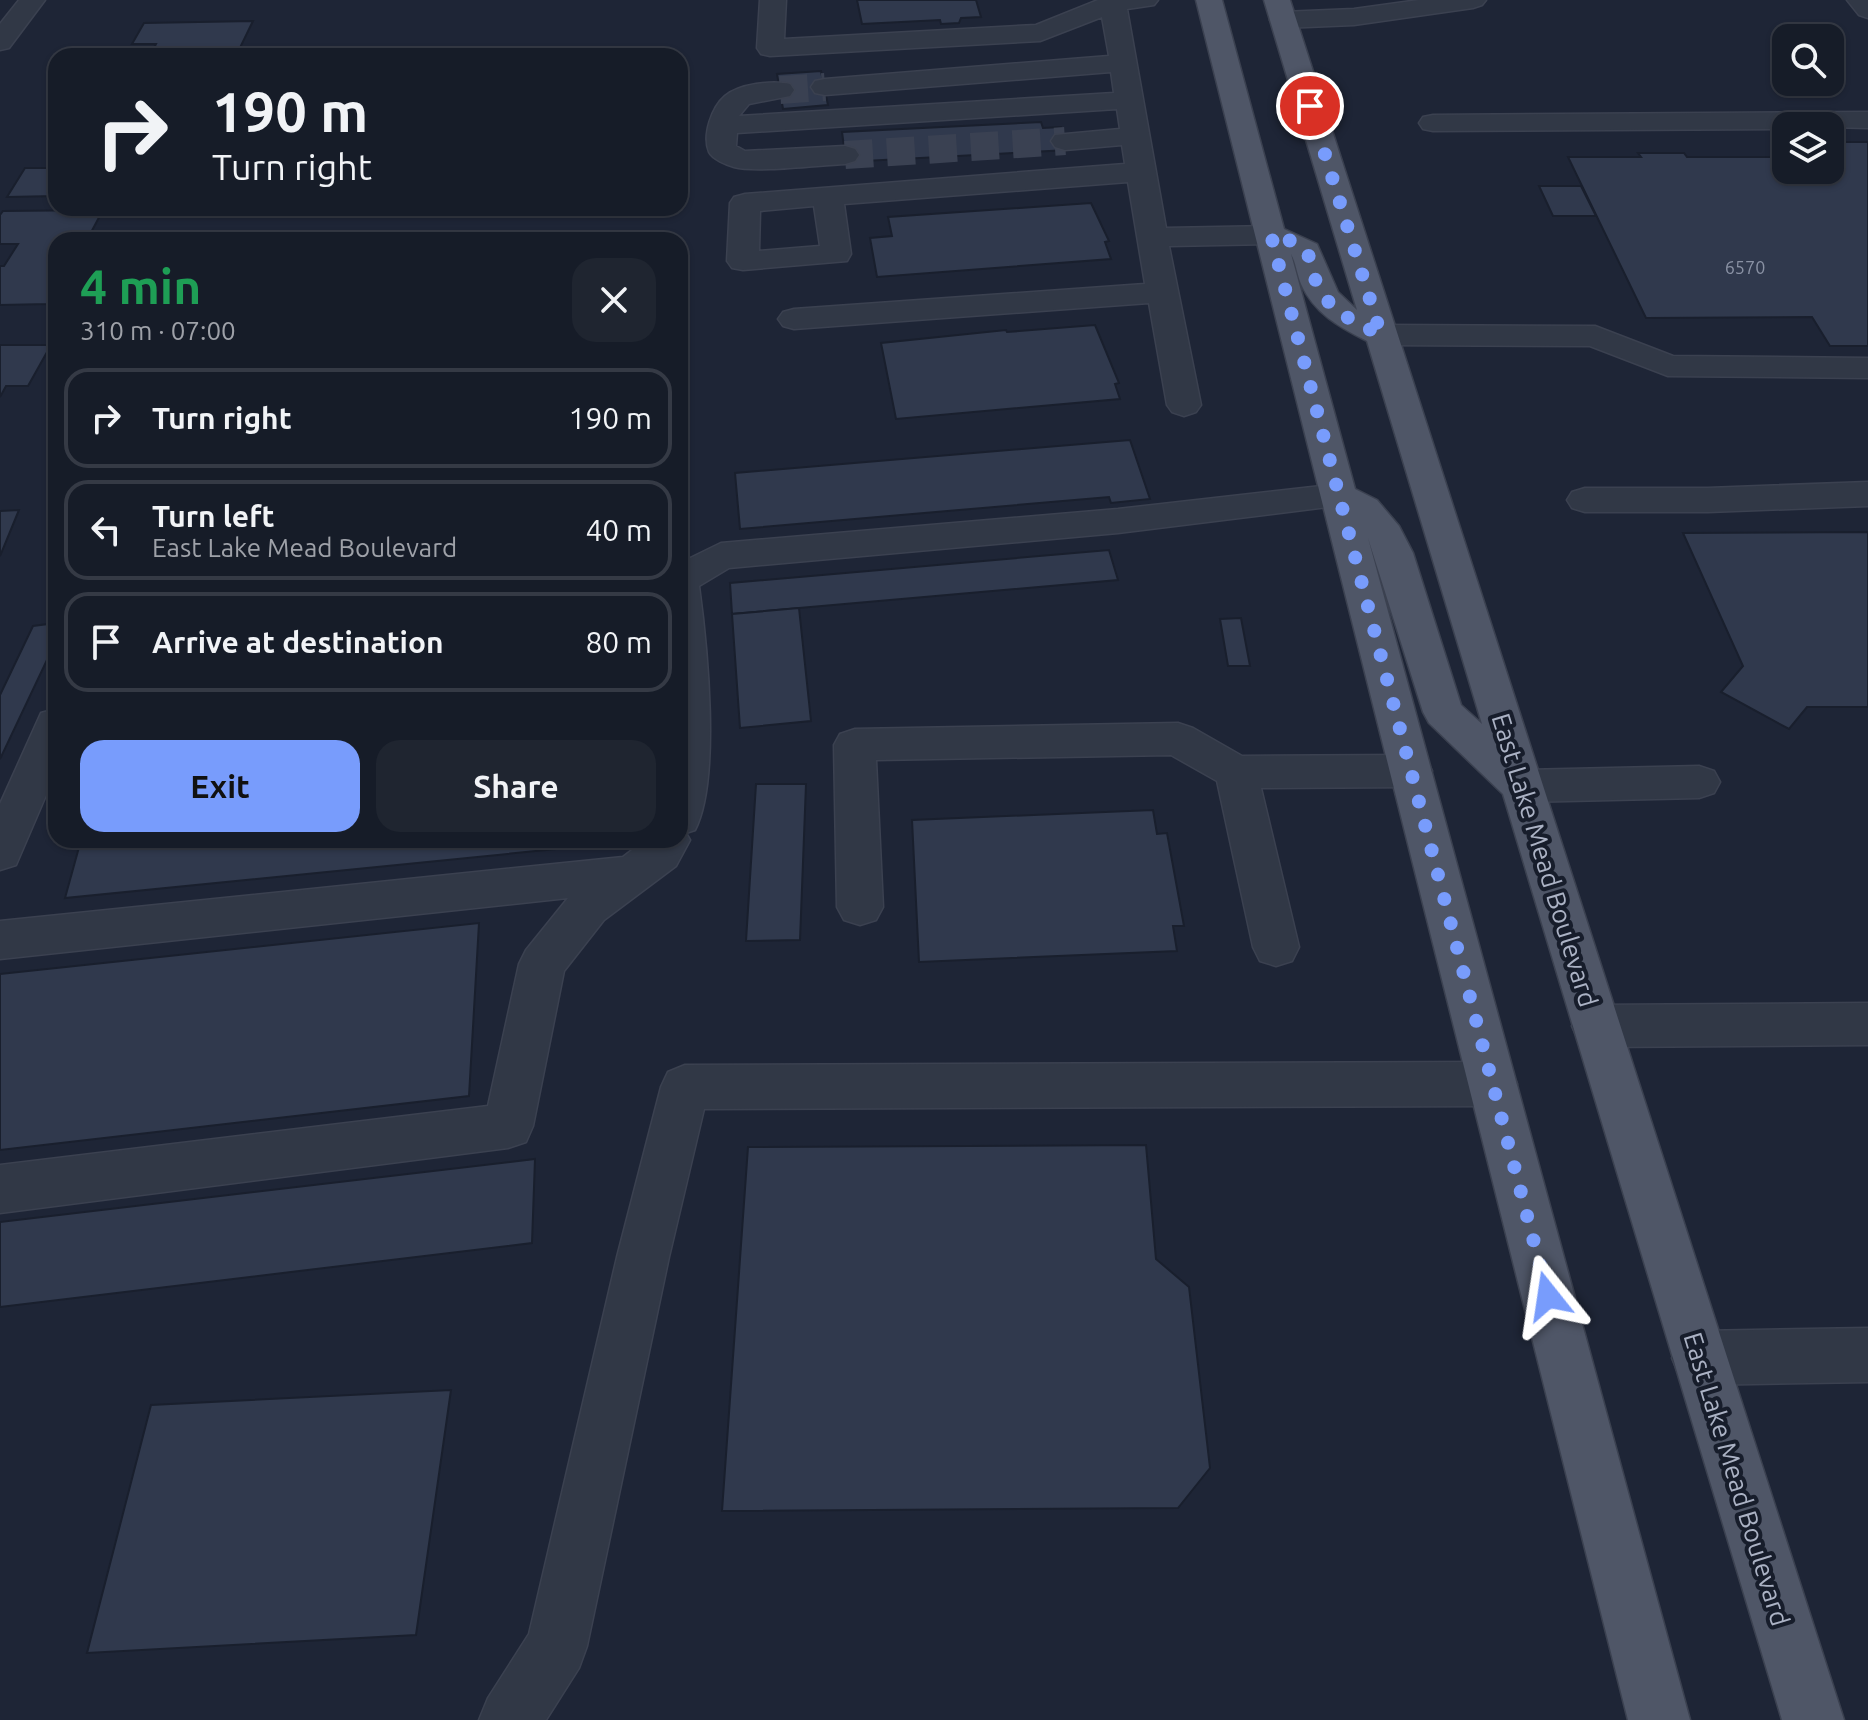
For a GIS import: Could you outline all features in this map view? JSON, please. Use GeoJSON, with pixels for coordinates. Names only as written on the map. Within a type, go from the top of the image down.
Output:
{"type":"FeatureCollection","features":[{"type":"Feature","properties":{"kind":"main road"},"geometry":{"type":"LineString","coordinates":[[1209,0],[1659,1720]]}},
{"type":"Feature","properties":{"kind":"main road","name":"East Lake Mead Boulevard"},"geometry":{"type":"LineString","coordinates":[[1280,10],[1813,1720]]}},
{"type":"Feature","properties":{"kind":"main road"},"geometry":{"type":"LineString","coordinates":[[1271,235],[1301,245],[1309,253],[1323,295],[1342,316],[1381,335]]}},
{"type":"Feature","properties":{"kind":"main road"},"geometry":{"type":"LineString","coordinates":[[1339,496],[1364,508],[1381,526],[1394,553],[1443,712],[1522,786]]}},
{"type":"Feature","properties":{"kind":"street"},"geometry":{"type":"LineString","coordinates":[[0,42],[32,0]]}},
{"type":"Feature","properties":{"kind":"street"},"geometry":{"type":"LineString","coordinates":[[773,0],[770,48],[1040,33],[1113,3],[1184,405]]}},
{"type":"Feature","properties":{"kind":"street"},"geometry":{"type":"LineString","coordinates":[[1280,10],[1354,17],[1473,0]]}},
{"type":"Feature","properties":{"kind":"street"},"geometry":{"type":"LineString","coordinates":[[1860,0],[1868,10]]}},
{"type":"Feature","properties":{"kind":"street"},"geometry":{"type":"LineString","coordinates":[[825,87],[1123,63]]}},
{"type":"Feature","properties":{"kind":"street"},"geometry":{"type":"LineString","coordinates":[[780,90],[758,92],[736,99],[723,115],[722,150],[740,160],[845,155]]}},
{"type":"Feature","properties":{"kind":"street"},"geometry":{"type":"LineString","coordinates":[[722,125],[1129,100]]}},
{"type":"Feature","properties":{"kind":"street"},"geometry":{"type":"LineString","coordinates":[[1433,123],[1868,120]]}},
{"type":"Feature","properties":{"kind":"street"},"geometry":{"type":"LineString","coordinates":[[1065,141],[1135,136]]}},
{"type":"Feature","properties":{"kind":"street"},"geometry":{"type":"LineString","coordinates":[[828,197],[1141,172]]}},
{"type":"Feature","properties":{"kind":"street"},"geometry":{"type":"LineString","coordinates":[[1152,237],[1271,235]]}},
{"type":"Feature","properties":{"kind":"street"},"geometry":{"type":"LineString","coordinates":[[794,319],[1162,292]]}},
{"type":"Feature","properties":{"kind":"street"},"geometry":{"type":"LineString","coordinates":[[1381,335],[1595,336],[1668,366],[1868,368]]}},
{"type":"Feature","properties":{"kind":"street"},"geometry":{"type":"LineString","coordinates":[[1585,500],[1868,494]]}},
{"type":"Feature","properties":{"kind":"street"},"geometry":{"type":"LineString","coordinates":[[688,575],[721,556],[1118,521],[1339,496]]}},
{"type":"Feature","properties":{"kind":"street"},"geometry":{"type":"LineString","coordinates":[[860,907],[855,745],[1178,739],[1236,772],[1411,771]]}},
{"type":"Feature","properties":{"kind":"street"},"geometry":{"type":"LineString","coordinates":[[0,853],[48,742]]}},
{"type":"Feature","properties":{"kind":"street"},"geometry":{"type":"LineString","coordinates":[[688,746],[688,786]]}},
{"type":"Feature","properties":{"kind":"street"},"geometry":{"type":"LineString","coordinates":[[1236,772],[1276,947]]}},
{"type":"Feature","properties":{"kind":"street"},"geometry":{"type":"LineString","coordinates":[[1522,786],[1699,782]]}},
{"type":"Feature","properties":{"kind":"street"},"geometry":{"type":"LineString","coordinates":[[0,1189],[508,1126],[542,964],[588,907],[660,854],[663,848]]}},
{"type":"Feature","properties":{"kind":"street"},"geometry":{"type":"LineString","coordinates":[[0,940],[633,873]]}},
{"type":"Feature","properties":{"kind":"street"},"geometry":{"type":"LineString","coordinates":[[1596,1026],[1868,1024]]}},
{"type":"Feature","properties":{"kind":"street"},"geometry":{"type":"LineString","coordinates":[[510,1720],[557,1646],[643,1257],[685,1087],[1493,1084]]}},
{"type":"Feature","properties":{"kind":"street"},"geometry":{"type":"LineString","coordinates":[[1699,1358],[1868,1355]]}},
{"type":"Feature","properties":{"kind":"building"},"geometry":{"type":"Polygon","coordinates":[[[857,0],[976,0],[981,17],[961,18],[959,23],[941,24],[940,20],[862,24],[857,0]]]}},
{"type":"Feature","properties":{"kind":"building"},"geometry":{"type":"Polygon","coordinates":[[[253,21],[240,48],[154,48],[156,44],[132,44],[144,23],[253,21]]]}},
{"type":"Feature","properties":{"kind":"building"},"geometry":{"type":"Polygon","coordinates":[[[821,71],[828,105],[783,109],[777,74],[821,71]]]}},
{"type":"Feature","properties":{"kind":"building"},"geometry":{"type":"Polygon","coordinates":[[[1041,122],[1043,128],[1061,127],[1068,150],[846,162],[842,132],[1041,122]]]}},
{"type":"Feature","properties":{"kind":"building"},"geometry":{"type":"Polygon","coordinates":[[[1844,142],[1868,142],[1868,346],[1830,346],[1812,317],[1646,318],[1568,157],[1641,157],[1638,153],[1684,153],[1687,157],[1772,157],[1772,184],[1844,184],[1844,142]]]}},
{"type":"Feature","properties":{"kind":"building"},"geometry":{"type":"Polygon","coordinates":[[[25,168],[48,168],[48,196],[7,197],[25,168]]]}},
{"type":"Feature","properties":{"kind":"building"},"geometry":{"type":"Polygon","coordinates":[[[1539,186],[1581,186],[1596,216],[1553,216],[1539,186]]]}},
{"type":"Feature","properties":{"kind":"building"},"geometry":{"type":"Polygon","coordinates":[[[1091,203],[1109,241],[1105,242],[1111,259],[877,277],[870,238],[892,236],[888,217],[1091,203]]]}},
{"type":"Feature","properties":{"kind":"building"},"geometry":{"type":"Polygon","coordinates":[[[3,211],[48,211],[48,216],[100,216],[91,232],[48,232],[48,304],[0,305],[0,266],[4,266],[18,244],[0,244],[0,215],[3,211]]]}},
{"type":"Feature","properties":{"kind":"building"},"geometry":{"type":"Polygon","coordinates":[[[1095,325],[1119,383],[1115,384],[1120,399],[896,419],[881,343],[1006,330],[1095,325]]]}},
{"type":"Feature","properties":{"kind":"building"},"geometry":{"type":"Polygon","coordinates":[[[0,345],[48,345],[28,386],[6,386],[0,397],[0,345]]]}},
{"type":"Feature","properties":{"kind":"building"},"geometry":{"type":"Polygon","coordinates":[[[1130,440],[1150,499],[1111,503],[1109,497],[740,529],[735,473],[1130,440]]]}},
{"type":"Feature","properties":{"kind":"building"},"geometry":{"type":"Polygon","coordinates":[[[19,510],[0,556],[0,511],[19,510]]]}},
{"type":"Feature","properties":{"kind":"building"},"geometry":{"type":"Polygon","coordinates":[[[1868,532],[1868,707],[1807,707],[1789,729],[1721,692],[1743,666],[1683,533],[1868,532]]]}},
{"type":"Feature","properties":{"kind":"building"},"geometry":{"type":"Polygon","coordinates":[[[1109,550],[1118,580],[732,614],[730,583],[1109,550]]]}},
{"type":"Feature","properties":{"kind":"building"},"geometry":{"type":"Polygon","coordinates":[[[799,608],[811,721],[740,728],[732,614],[799,608]]]}},
{"type":"Feature","properties":{"kind":"building"},"geometry":{"type":"Polygon","coordinates":[[[1241,618],[1250,666],[1228,666],[1220,619],[1241,618]]]}},
{"type":"Feature","properties":{"kind":"building"},"geometry":{"type":"Polygon","coordinates":[[[48,624],[48,658],[0,759],[0,695],[33,626],[48,624]]]}},
{"type":"Feature","properties":{"kind":"building"},"geometry":{"type":"Polygon","coordinates":[[[756,784],[806,784],[800,940],[746,941],[756,784]]]}},
{"type":"Feature","properties":{"kind":"building"},"geometry":{"type":"Polygon","coordinates":[[[1153,810],[1157,834],[1167,833],[1184,926],[1173,926],[1177,951],[919,962],[912,820],[1153,810]]]}},
{"type":"Feature","properties":{"kind":"building"},"geometry":{"type":"Polygon","coordinates":[[[79,848],[567,848],[65,898],[79,848]]]}},
{"type":"Feature","properties":{"kind":"building"},"geometry":{"type":"Polygon","coordinates":[[[479,923],[469,1096],[0,1150],[0,974],[479,923]]]}},
{"type":"Feature","properties":{"kind":"building"},"geometry":{"type":"Polygon","coordinates":[[[1146,1145],[1156,1259],[1189,1287],[1210,1468],[1178,1508],[722,1511],[748,1147],[1146,1145]]]}},
{"type":"Feature","properties":{"kind":"building"},"geometry":{"type":"Polygon","coordinates":[[[535,1159],[532,1243],[0,1307],[0,1222],[535,1159]]]}},
{"type":"Feature","properties":{"kind":"building"},"geometry":{"type":"Polygon","coordinates":[[[451,1390],[416,1635],[87,1653],[151,1405],[451,1390]]]}},
{"type":"Feature","properties":{"kind":"tunnel"},"geometry":{"type":"LineString","coordinates":[[780,90],[825,87]]}},
{"type":"Feature","properties":{"kind":"tunnel"},"geometry":{"type":"LineString","coordinates":[[845,155],[1065,141]]}},
{"type":"Feature","properties":{"kind":"route"},"geometry":{"type":"LineString","coordinates":[[1310,106],[1381,335],[1342,316],[1323,295],[1309,253],[1301,245],[1271,235],[1548,1296]]}}]}
